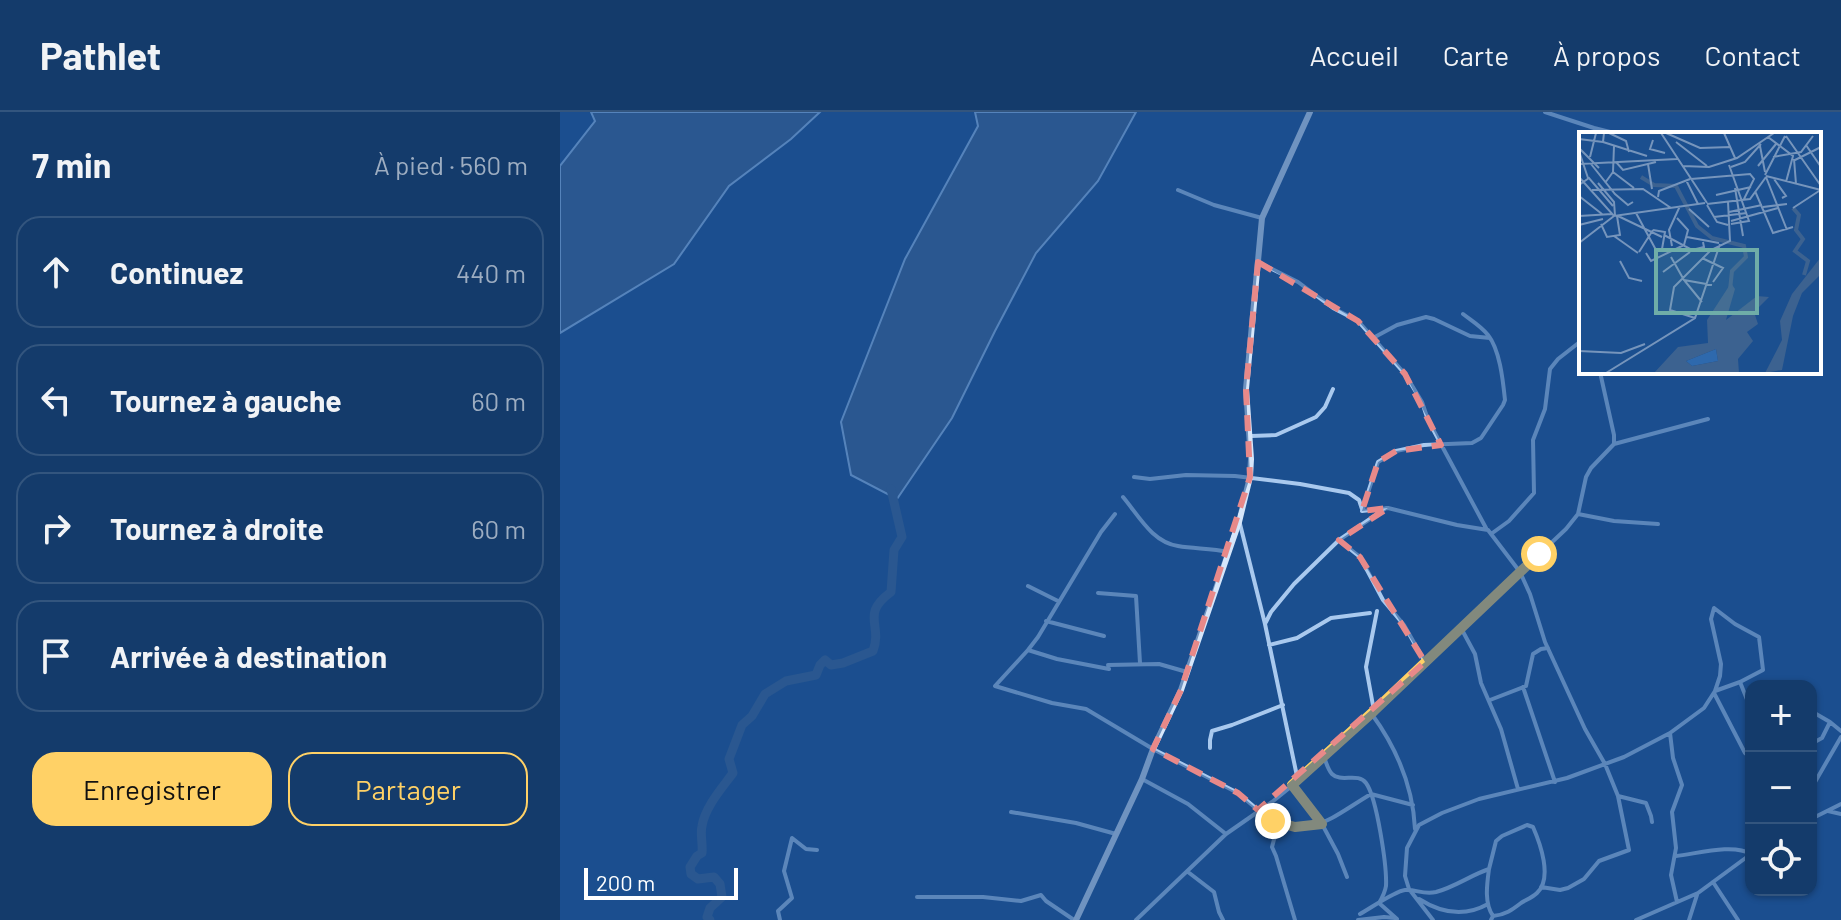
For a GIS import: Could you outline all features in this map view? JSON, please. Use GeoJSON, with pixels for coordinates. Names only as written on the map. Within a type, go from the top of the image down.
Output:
{"type":"FeatureCollection","features":[{"type":"Feature","properties":{"kind":"street"},"geometry":{"type":"LineString","coordinates":[[917,897],[983,897],[1021,901],[1041,895],[1075,920],[1181,690],[1239,522],[1250,477],[1251,436],[1246,399],[1262,218],[1310,112]]}},
{"type":"Feature","properties":{"kind":"street"},"geometry":{"type":"LineString","coordinates":[[1545,112],[1610,132]]}},
{"type":"Feature","properties":{"kind":"street"},"geometry":{"type":"LineString","coordinates":[[1178,190],[1214,205],[1262,218]]}},
{"type":"Feature","properties":{"kind":"street"},"geometry":{"type":"LineString","coordinates":[[1258,262],[1298,282],[1333,308],[1358,321],[1405,374],[1489,532],[1520,572],[1530,594],[1548,648],[1618,796],[1629,850],[1599,861],[1584,879],[1568,888],[1541,887]]}},
{"type":"Feature","properties":{"kind":"street"},"geometry":{"type":"LineString","coordinates":[[1362,511],[1378,462],[1396,451],[1416,446],[1476,441],[1503,405],[1501,367],[1491,338],[1463,314]]}},
{"type":"Feature","properties":{"kind":"street"},"geometry":{"type":"LineString","coordinates":[[1373,338],[1397,325],[1426,317],[1470,336],[1491,338]]}},
{"type":"Feature","properties":{"kind":"street"},"geometry":{"type":"LineString","coordinates":[[1362,511],[1388,508],[1489,532],[1509,521],[1534,493],[1533,440],[1545,409],[1550,369],[1579,343]]}},
{"type":"Feature","properties":{"kind":"street"},"geometry":{"type":"LineString","coordinates":[[1600,374],[1614,444]]}},
{"type":"Feature","properties":{"kind":"street"},"geometry":{"type":"LineString","coordinates":[[1251,436],[1276,435],[1316,417],[1325,407],[1333,389]]}},
{"type":"Feature","properties":{"kind":"street"},"geometry":{"type":"LineString","coordinates":[[1136,920],[1226,834],[1298,781],[1566,529],[1578,514],[1591,468],[1614,444],[1708,419]]}},
{"type":"Feature","properties":{"kind":"street"},"geometry":{"type":"LineString","coordinates":[[1134,477],[1250,477],[1349,493],[1359,500],[1362,511]]}},
{"type":"Feature","properties":{"kind":"street"},"geometry":{"type":"LineString","coordinates":[[1123,497],[1161,541],[1181,547],[1228,552]]}},
{"type":"Feature","properties":{"kind":"street"},"geometry":{"type":"LineString","coordinates":[[1265,624],[1294,584],[1339,540],[1388,508]]}},
{"type":"Feature","properties":{"kind":"street"},"geometry":{"type":"LineString","coordinates":[[1115,514],[1028,650],[995,686],[1052,703],[1082,707],[1153,749],[1238,793],[1258,810]]}},
{"type":"Feature","properties":{"kind":"street"},"geometry":{"type":"LineString","coordinates":[[1578,514],[1614,521],[1658,524]]}},
{"type":"Feature","properties":{"kind":"street"},"geometry":{"type":"LineString","coordinates":[[1239,522],[1265,624],[1298,781]]}},
{"type":"Feature","properties":{"kind":"street"},"geometry":{"type":"LineString","coordinates":[[1339,540],[1360,557],[1383,600],[1404,625],[1425,662]]}},
{"type":"Feature","properties":{"kind":"street"},"geometry":{"type":"LineString","coordinates":[[1028,586],[1059,601]]}},
{"type":"Feature","properties":{"kind":"street"},"geometry":{"type":"LineString","coordinates":[[1098,593],[1136,596],[1140,663]]}},
{"type":"Feature","properties":{"kind":"street"},"geometry":{"type":"LineString","coordinates":[[1433,920],[1409,889],[1405,876],[1406,855],[1415,829],[1424,821],[1468,802],[1555,782],[1640,750],[1670,733],[1704,708],[1720,676],[1721,664],[1711,619],[1713,608],[1716,608],[1735,624],[1759,637],[1763,670],[1714,692]]}},
{"type":"Feature","properties":{"kind":"street"},"geometry":{"type":"LineString","coordinates":[[1377,611],[1366,667],[1373,712],[1396,753],[1413,805],[1415,829]]}},
{"type":"Feature","properties":{"kind":"street"},"geometry":{"type":"LineString","coordinates":[[1269,645],[1297,638],[1331,618],[1370,613]]}},
{"type":"Feature","properties":{"kind":"street"},"geometry":{"type":"LineString","coordinates":[[1046,621],[1104,636]]}},
{"type":"Feature","properties":{"kind":"street"},"geometry":{"type":"LineString","coordinates":[[1461,628],[1475,654],[1481,683],[1501,729],[1518,789]]}},
{"type":"Feature","properties":{"kind":"street"},"geometry":{"type":"LineString","coordinates":[[1490,700],[1523,687],[1527,683],[1533,654],[1548,648]]}},
{"type":"Feature","properties":{"kind":"street"},"geometry":{"type":"LineString","coordinates":[[1028,650],[1057,659],[1108,667],[1159,664],[1187,672]]}},
{"type":"Feature","properties":{"kind":"street"},"geometry":{"type":"LineString","coordinates":[[1740,682],[1745,694]]}},
{"type":"Feature","properties":{"kind":"street"},"geometry":{"type":"LineString","coordinates":[[1523,687],[1555,782]]}},
{"type":"Feature","properties":{"kind":"street"},"geometry":{"type":"LineString","coordinates":[[1714,692],[1745,753]]}},
{"type":"Feature","properties":{"kind":"street"},"geometry":{"type":"LineString","coordinates":[[1210,748],[1212,731],[1283,705]]}},
{"type":"Feature","properties":{"kind":"street"},"geometry":{"type":"LineString","coordinates":[[1817,714],[1841,734],[1817,778]]}},
{"type":"Feature","properties":{"kind":"street"},"geometry":{"type":"LineString","coordinates":[[1817,741],[1822,738],[1830,722]]}},
{"type":"Feature","properties":{"kind":"street"},"geometry":{"type":"LineString","coordinates":[[1670,733],[1673,758],[1682,785],[1672,812],[1676,856],[1671,875],[1677,902]]}},
{"type":"Feature","properties":{"kind":"street"},"geometry":{"type":"LineString","coordinates":[[1324,757],[1334,776],[1361,779],[1371,794],[1386,889],[1379,903]]}},
{"type":"Feature","properties":{"kind":"street"},"geometry":{"type":"LineString","coordinates":[[1142,779],[1188,804],[1226,834]]}},
{"type":"Feature","properties":{"kind":"street"},"geometry":{"type":"LineString","coordinates":[[1292,785],[1322,824],[1347,877]]}},
{"type":"Feature","properties":{"kind":"street"},"geometry":{"type":"LineString","coordinates":[[1262,818],[1290,826],[1322,824],[1371,794],[1413,805]]}},
{"type":"Feature","properties":{"kind":"street"},"geometry":{"type":"LineString","coordinates":[[1618,796],[1646,803],[1652,822]]}},
{"type":"Feature","properties":{"kind":"street"},"geometry":{"type":"LineString","coordinates":[[1817,816],[1841,804]]}},
{"type":"Feature","properties":{"kind":"street"},"geometry":{"type":"LineString","coordinates":[[1827,811],[1841,814]]}},
{"type":"Feature","properties":{"kind":"street"},"geometry":{"type":"LineString","coordinates":[[1011,812],[1076,823],[1116,834]]}},
{"type":"Feature","properties":{"kind":"street"},"geometry":{"type":"LineString","coordinates":[[1527,825],[1533,827],[1545,860],[1541,887],[1537,893],[1511,911],[1492,918],[1488,904],[1489,869],[1496,841],[1527,825]]}},
{"type":"Feature","properties":{"kind":"street"},"geometry":{"type":"LineString","coordinates":[[1276,832],[1272,847],[1295,920]]}},
{"type":"Feature","properties":{"kind":"street"},"geometry":{"type":"LineString","coordinates":[[780,920],[778,911],[792,898],[784,871],[792,838],[806,849],[817,850]]}},
{"type":"Feature","properties":{"kind":"street"},"geometry":{"type":"LineString","coordinates":[[1676,856],[1734,849],[1745,851]]}},
{"type":"Feature","properties":{"kind":"street"},"geometry":{"type":"LineString","coordinates":[[1636,920],[1698,893],[1745,858]]}},
{"type":"Feature","properties":{"kind":"street"},"geometry":{"type":"LineString","coordinates":[[1359,917],[1396,892],[1409,889],[1421,894],[1437,892],[1489,869]]}},
{"type":"Feature","properties":{"kind":"street"},"geometry":{"type":"LineString","coordinates":[[1188,872],[1214,892],[1223,920]]}},
{"type":"Feature","properties":{"kind":"street"},"geometry":{"type":"LineString","coordinates":[[1713,882],[1738,920]]}},
{"type":"Feature","properties":{"kind":"street"},"geometry":{"type":"LineString","coordinates":[[1689,920],[1698,893]]}},
{"type":"Feature","properties":{"kind":"street"},"geometry":{"type":"LineString","coordinates":[[1417,898],[1436,908],[1454,912],[1472,911],[1488,904]]}},
{"type":"Feature","properties":{"kind":"street"},"geometry":{"type":"LineString","coordinates":[[1379,903],[1398,919]]}},
{"type":"Feature","properties":{"kind":"street"},"geometry":{"type":"LineString","coordinates":[[1359,917],[1398,919]]}},
{"type":"Feature","properties":{"kind":"highlighted area"},"geometry":{"type":"Polygon","coordinates":[[[1258,262],[1358,321],[1405,374],[1441,445],[1396,451],[1378,462],[1362,511],[1388,508],[1339,540],[1360,557],[1425,662],[1258,810],[1238,793],[1153,749],[1181,690],[1250,477],[1246,389],[1258,262]]]}},
{"type":"Feature","properties":{"kind":"water"},"geometry":{"type":"Polygon","coordinates":[[[591,112],[820,112],[791,139],[729,186],[674,264],[560,333],[560,166],[595,121],[591,112]]]}},
{"type":"Feature","properties":{"kind":"water"},"geometry":{"type":"Polygon","coordinates":[[[975,112],[1136,112],[1098,181],[1036,253],[952,418],[897,499],[851,475],[841,422],[905,259],[978,126],[975,112]]]}},
{"type":"Feature","properties":{"kind":"waterway"},"geometry":{"type":"LineString","coordinates":[[710,920],[707,917],[710,908],[722,897],[720,884],[714,877],[698,879],[691,874],[690,867],[702,853],[701,829],[707,812],[733,773],[729,759],[742,725],[752,716],[765,694],[786,681],[816,675],[825,660],[831,665],[843,663],[873,651],[876,634],[874,614],[891,592],[894,550],[902,537],[891,489]]}},
{"type":"Feature","properties":{"kind":"route"},"geometry":{"type":"LineString","coordinates":[[1273,821],[1295,827],[1322,824],[1292,785],[1539,554]]}}]}
